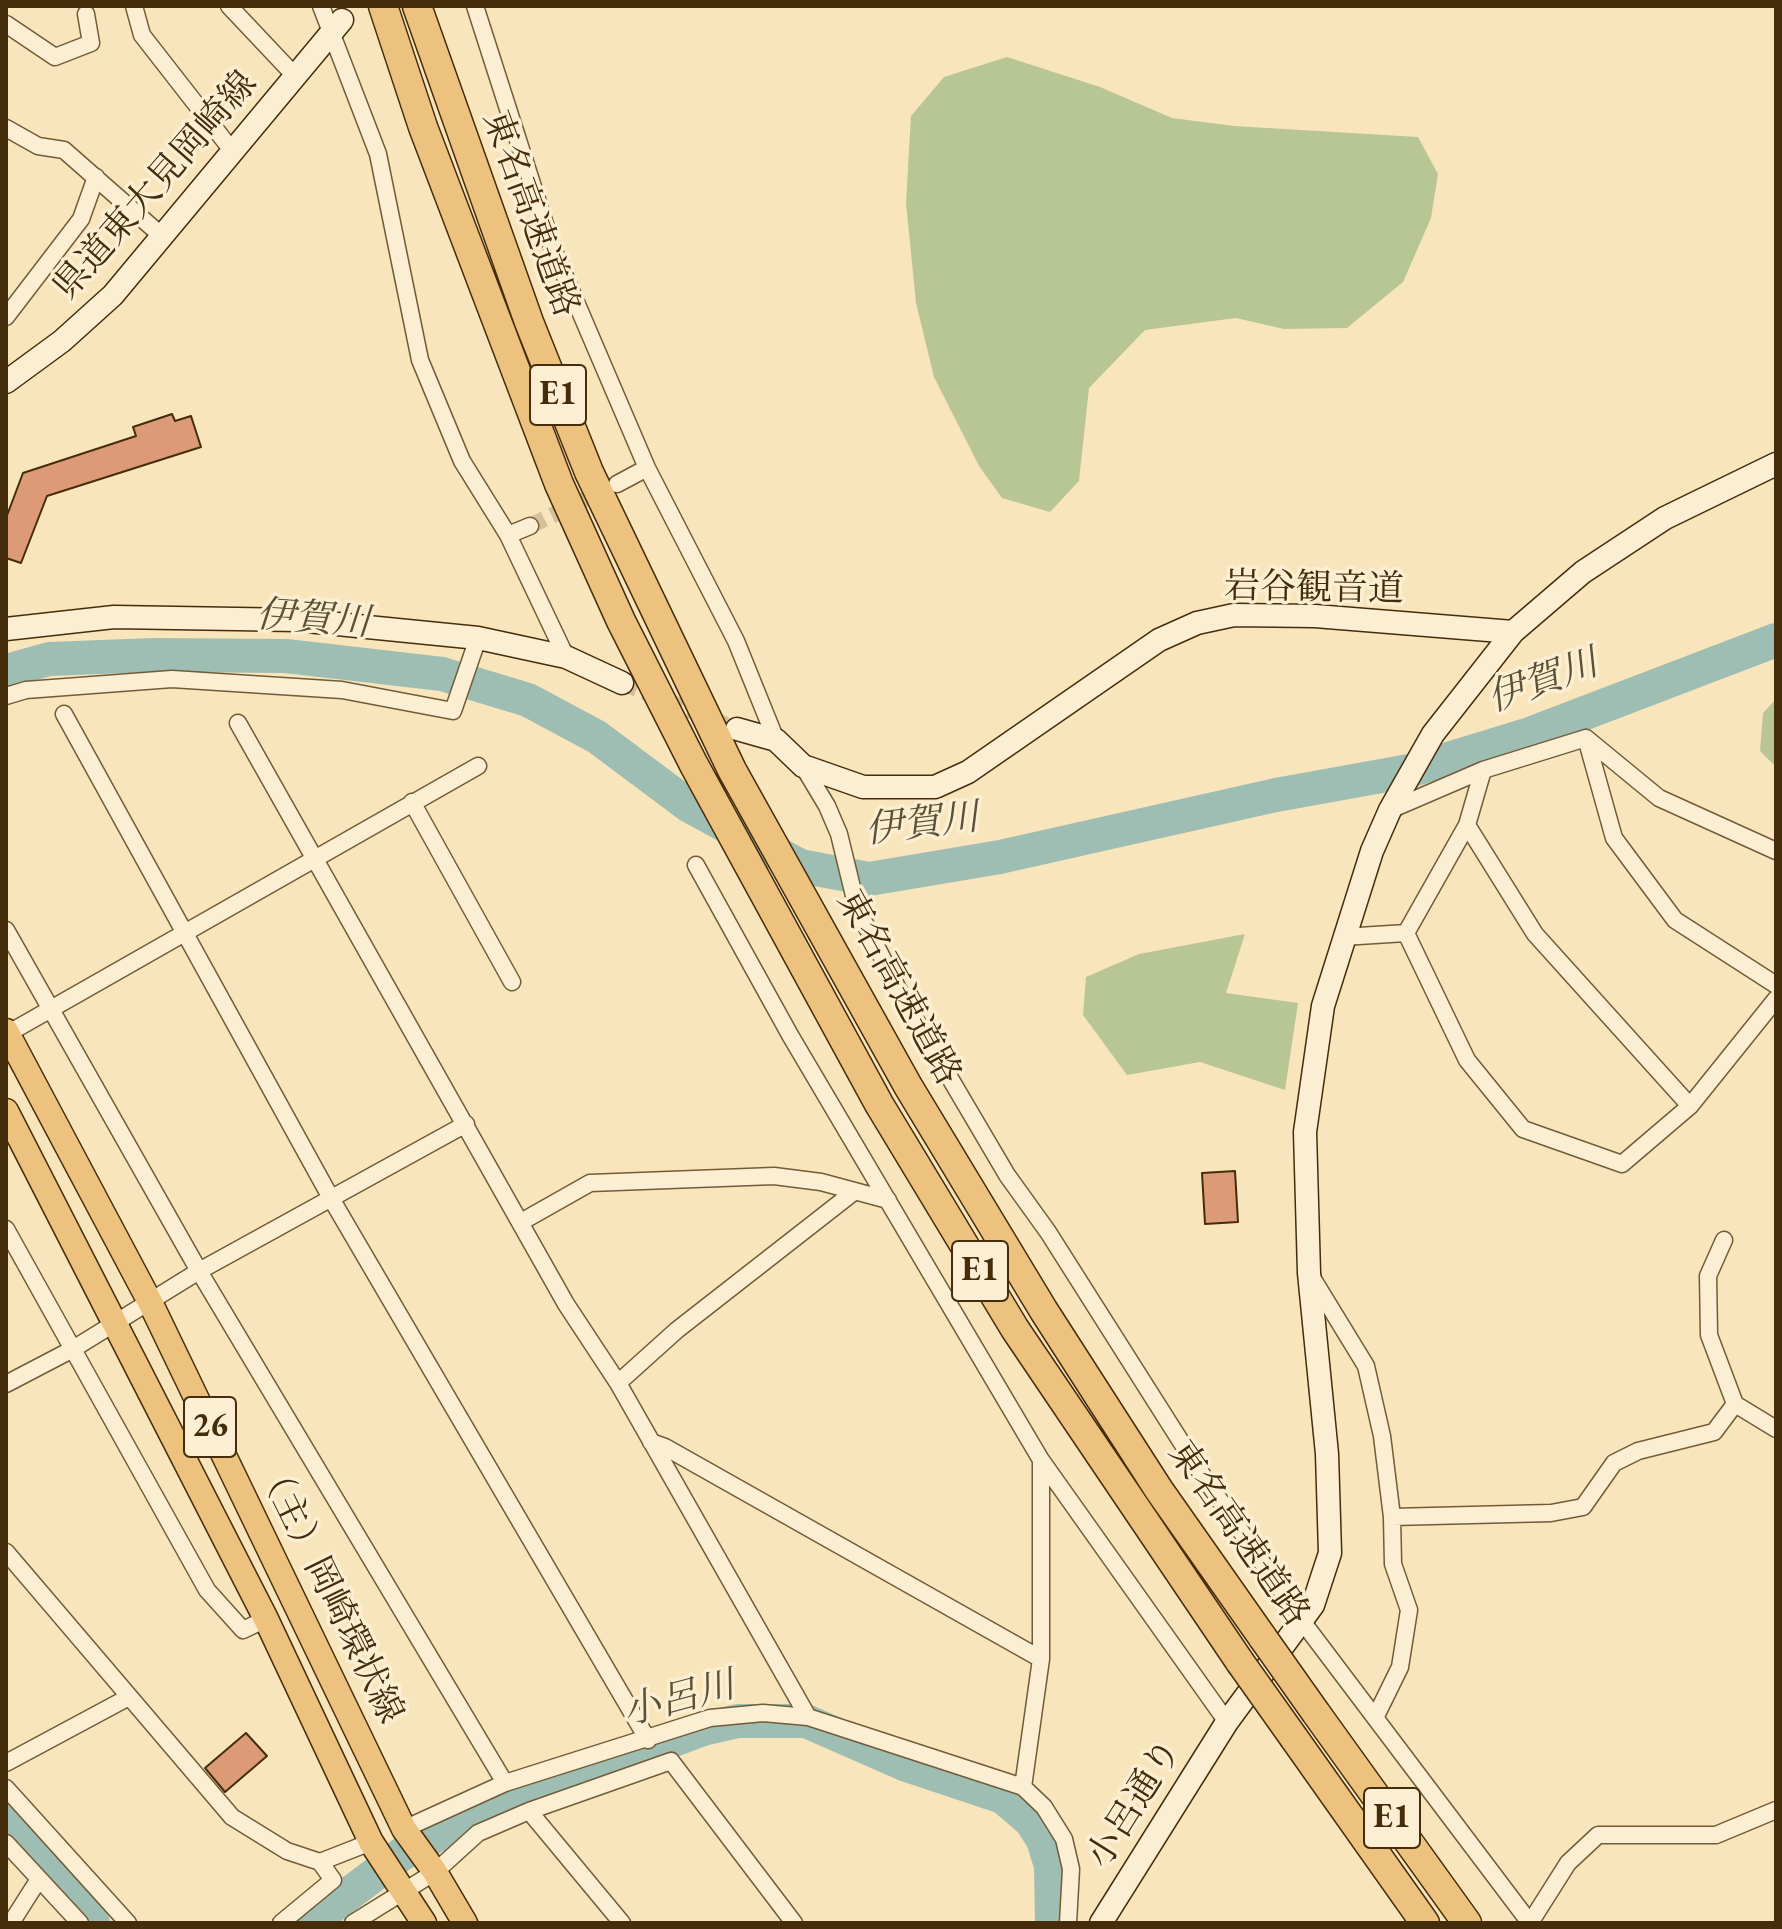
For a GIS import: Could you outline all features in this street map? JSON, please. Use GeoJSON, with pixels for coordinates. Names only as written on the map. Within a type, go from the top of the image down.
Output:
{"type":"FeatureCollection","features":[{"type":"Feature","properties":{"kind":"highway","name":"東名高速道路"},"geometry":{"type":"LineString","coordinates":[[383,6],[423,127],[559,484],[621,621],[694,765],[879,1104],[1015,1329],[1240,1662],[1425,1923]]}},
{"type":"Feature","properties":{"kind":"highway","name":"東名高速道路"},"geometry":{"type":"LineString","coordinates":[[417,6],[508,264],[589,472],[732,770],[908,1086],[1044,1311],[1159,1490],[1467,1923]]}},
{"type":"Feature","properties":{"kind":"main road","name":"（主）岡崎環状線"},"geometry":{"type":"LineString","coordinates":[[7,1033],[150,1302],[404,1829],[435,1872],[465,1923]]}},
{"type":"Feature","properties":{"kind":"main road","name":"（主）岡崎環状線"},"geometry":{"type":"LineString","coordinates":[[6,1111],[117,1322],[266,1619],[371,1842],[406,1891],[424,1923]]}},
{"type":"Feature","properties":{"kind":"street"},"geometry":{"type":"LineString","coordinates":[[134,6],[142,35],[234,153]]}},
{"type":"Feature","properties":{"kind":"street"},"geometry":{"type":"LineString","coordinates":[[229,6],[296,77]]}},
{"type":"Feature","properties":{"kind":"street"},"geometry":{"type":"LineString","coordinates":[[321,6],[337,26],[378,154],[420,360],[462,461],[508,535],[566,657]]}},
{"type":"Feature","properties":{"kind":"street"},"geometry":{"type":"LineString","coordinates":[[475,6],[552,246],[647,468],[736,641],[776,740],[803,766],[827,806],[839,834],[857,908],[901,995],[1007,1175],[1048,1232],[1197,1467],[1302,1621],[1530,1923],[1568,1863],[1598,1835],[1716,1835],[1776,1810]]}},
{"type":"Feature","properties":{"kind":"street"},"geometry":{"type":"LineString","coordinates":[[6,24],[55,57],[91,43],[86,14]]}},
{"type":"Feature","properties":{"kind":"street","name":"県道東大見岡崎線"},"geometry":{"type":"LineString","coordinates":[[6,382],[62,341],[113,295],[337,26]]}},
{"type":"Feature","properties":{"kind":"street"},"geometry":{"type":"LineString","coordinates":[[8,132],[38,146],[64,150],[163,237]]}},
{"type":"Feature","properties":{"kind":"street"},"geometry":{"type":"LineString","coordinates":[[6,317],[81,219],[96,177]]}},
{"type":"Feature","properties":{"kind":"street"},"geometry":{"type":"LineString","coordinates":[[1513,632],[1583,572],[1665,518],[1776,464]]}},
{"type":"Feature","properties":{"kind":"street"},"geometry":{"type":"LineString","coordinates":[[617,484],[647,468]]}},
{"type":"Feature","properties":{"kind":"street"},"geometry":{"type":"LineString","coordinates":[[508,535],[530,526]]}},
{"type":"Feature","properties":{"kind":"street","name":"岩谷観音道"},"geometry":{"type":"LineString","coordinates":[[803,766],[863,787],[935,787],[968,772],[1178,629],[1234,615],[1315,616],[1513,632]]}},
{"type":"Feature","properties":{"kind":"street"},"geometry":{"type":"LineString","coordinates":[[6,629],[114,617],[297,620],[478,638],[566,657],[622,683]]}},
{"type":"Feature","properties":{"kind":"street","name":"小呂通り"},"geometry":{"type":"LineString","coordinates":[[1101,1923],[1227,1722],[1313,1605],[1330,1553],[1327,1454],[1309,1273],[1305,1132],[1323,1006],[1372,851],[1394,804],[1433,734],[1513,632]]}},
{"type":"Feature","properties":{"kind":"street"},"geometry":{"type":"LineString","coordinates":[[6,696],[26,690],[172,679],[342,690],[453,711],[478,638]]}},
{"type":"Feature","properties":{"kind":"street"},"geometry":{"type":"LineString","coordinates":[[64,714],[332,1200],[648,1740]]}},
{"type":"Feature","properties":{"kind":"street"},"geometry":{"type":"LineString","coordinates":[[238,723],[566,1304],[618,1383],[808,1717]]}},
{"type":"Feature","properties":{"kind":"street"},"geometry":{"type":"LineString","coordinates":[[737,729],[776,740]]}},
{"type":"Feature","properties":{"kind":"street"},"geometry":{"type":"LineString","coordinates":[[1394,804],[1483,770],[1586,738]]}},
{"type":"Feature","properties":{"kind":"street"},"geometry":{"type":"LineString","coordinates":[[1586,738],[1659,798],[1776,851]]}},
{"type":"Feature","properties":{"kind":"street"},"geometry":{"type":"LineString","coordinates":[[1586,738],[1614,838],[1675,920],[1776,985]]}},
{"type":"Feature","properties":{"kind":"street"},"geometry":{"type":"LineString","coordinates":[[7,1033],[478,766]]}},
{"type":"Feature","properties":{"kind":"street"},"geometry":{"type":"LineString","coordinates":[[1406,933],[1467,825],[1483,770]]}},
{"type":"Feature","properties":{"kind":"street"},"geometry":{"type":"LineString","coordinates":[[412,802],[512,982]]}},
{"type":"Feature","properties":{"kind":"street"},"geometry":{"type":"LineString","coordinates":[[1467,825],[1535,934],[1690,1106]]}},
{"type":"Feature","properties":{"kind":"street"},"geometry":{"type":"LineString","coordinates":[[696,865],[790,1035],[1041,1460],[1227,1722]]}},
{"type":"Feature","properties":{"kind":"street"},"geometry":{"type":"LineString","coordinates":[[6,930],[199,1271],[505,1783]]}},
{"type":"Feature","properties":{"kind":"street"},"geometry":{"type":"LineString","coordinates":[[1343,937],[1406,933]]}},
{"type":"Feature","properties":{"kind":"street"},"geometry":{"type":"LineString","coordinates":[[1406,933],[1467,1060],[1523,1129],[1622,1164],[1690,1106],[1776,999]]}},
{"type":"Feature","properties":{"kind":"street"},"geometry":{"type":"LineString","coordinates":[[6,1384],[73,1349],[199,1271],[466,1124]]}},
{"type":"Feature","properties":{"kind":"street"},"geometry":{"type":"LineString","coordinates":[[521,1222],[590,1183],[774,1176],[888,1200]]}},
{"type":"Feature","properties":{"kind":"street"},"geometry":{"type":"LineString","coordinates":[[618,1383],[677,1330],[855,1191]]}},
{"type":"Feature","properties":{"kind":"street"},"geometry":{"type":"LineString","coordinates":[[6,1229],[207,1590],[243,1630],[266,1619]]}},
{"type":"Feature","properties":{"kind":"street"},"geometry":{"type":"LineString","coordinates":[[1724,1240],[1708,1276],[1709,1335],[1735,1404],[1776,1429]]}},
{"type":"Feature","properties":{"kind":"street"},"geometry":{"type":"LineString","coordinates":[[1309,1273],[1366,1366],[1382,1436],[1392,1517],[1393,1564],[1409,1610],[1400,1667],[1376,1716]]}},
{"type":"Feature","properties":{"kind":"street"},"geometry":{"type":"LineString","coordinates":[[1392,1517],[1551,1513],[1583,1507],[1614,1463],[1638,1451],[1714,1432],[1735,1404]]}},
{"type":"Feature","properties":{"kind":"street"},"geometry":{"type":"LineString","coordinates":[[651,1442],[665,1447],[1041,1659]]}},
{"type":"Feature","properties":{"kind":"street"},"geometry":{"type":"LineString","coordinates":[[1023,1787],[1041,1659],[1041,1460]]}},
{"type":"Feature","properties":{"kind":"street"},"geometry":{"type":"LineString","coordinates":[[6,1552],[232,1817],[287,1851],[320,1862],[333,1880],[281,1923]]}},
{"type":"Feature","properties":{"kind":"street"},"geometry":{"type":"LineString","coordinates":[[6,1763],[129,1697]]}},
{"type":"Feature","properties":{"kind":"street"},"geometry":{"type":"LineString","coordinates":[[404,1829],[505,1783],[710,1718],[763,1713],[808,1717],[1023,1787],[1044,1807],[1064,1839],[1071,1869],[1068,1923]]}},
{"type":"Feature","properties":{"kind":"street"},"geometry":{"type":"LineString","coordinates":[[353,1923],[435,1872],[478,1833],[529,1811],[671,1761],[794,1923]]}},
{"type":"Feature","properties":{"kind":"street"},"geometry":{"type":"LineString","coordinates":[[6,1788],[128,1923]]}},
{"type":"Feature","properties":{"kind":"street"},"geometry":{"type":"LineString","coordinates":[[529,1811],[622,1923]]}},
{"type":"Feature","properties":{"kind":"street"},"geometry":{"type":"LineString","coordinates":[[320,1862],[371,1842]]}},
{"type":"Feature","properties":{"kind":"street"},"geometry":{"type":"LineString","coordinates":[[6,1843],[80,1923]]}},
{"type":"Feature","properties":{"kind":"street"},"geometry":{"type":"LineString","coordinates":[[11,1923],[39,1879]]}},
{"type":"Feature","properties":{"kind":"green space"},"geometry":{"type":"Polygon","coordinates":[[[1007,57],[1100,87],[1172,118],[1234,126],[1418,137],[1438,174],[1431,218],[1403,282],[1347,328],[1284,329],[1236,318],[1145,330],[1089,388],[1079,481],[1050,512],[1002,498],[979,466],[934,377],[916,303],[906,203],[911,116],[944,77],[1007,57]]]}},
{"type":"Feature","properties":{"kind":"green space"},"geometry":{"type":"Polygon","coordinates":[[[1776,699],[1776,767],[1760,751],[1763,713],[1776,699]]]}},
{"type":"Feature","properties":{"kind":"green space"},"geometry":{"type":"Polygon","coordinates":[[[1245,934],[1226,993],[1298,1003],[1285,1090],[1200,1062],[1127,1075],[1083,1015],[1086,977],[1139,954],[1245,934]]]}},
{"type":"Feature","properties":{"kind":"building"},"geometry":{"type":"Polygon","coordinates":[[[172,414],[175,421],[191,416],[201,447],[47,496],[21,563],[6,558],[6,518],[23,473],[136,436],[133,427],[172,414]]]}},
{"type":"Feature","properties":{"kind":"building"},"geometry":{"type":"Polygon","coordinates":[[[1235,1171],[1238,1222],[1205,1224],[1202,1173],[1235,1171]]]}},
{"type":"Feature","properties":{"kind":"building"},"geometry":{"type":"Polygon","coordinates":[[[246,1733],[267,1756],[225,1792],[205,1768],[246,1733]]]}},
{"type":"Feature","properties":{"kind":"waterway","name":"伊賀川"},"geometry":{"type":"LineString","coordinates":[[6,671],[49,659],[154,655],[286,656],[442,674],[528,700],[597,737],[688,805],[800,866],[869,879],[1000,857],[1276,795],[1409,771],[1530,734],[1776,640]]}},
{"type":"Feature","properties":{"kind":"waterway","name":"小呂川"},"geometry":{"type":"LineString","coordinates":[[310,1923],[402,1854],[480,1812],[703,1729],[738,1721],[806,1721],[904,1764],[1003,1797],[1031,1821],[1043,1840],[1051,1866],[1052,1923]]}},
{"type":"Feature","properties":{"kind":"waterway","name":"小呂川"},"geometry":{"type":"LineString","coordinates":[[6,1822],[93,1923]]}},
{"type":"Feature","properties":{"kind":"tunnel"},"geometry":{"type":"LineString","coordinates":[[530,526],[604,490]]}},
{"type":"Feature","properties":{"kind":"tunnel"},"geometry":{"type":"LineString","coordinates":[[622,683],[737,729]]}}]}
